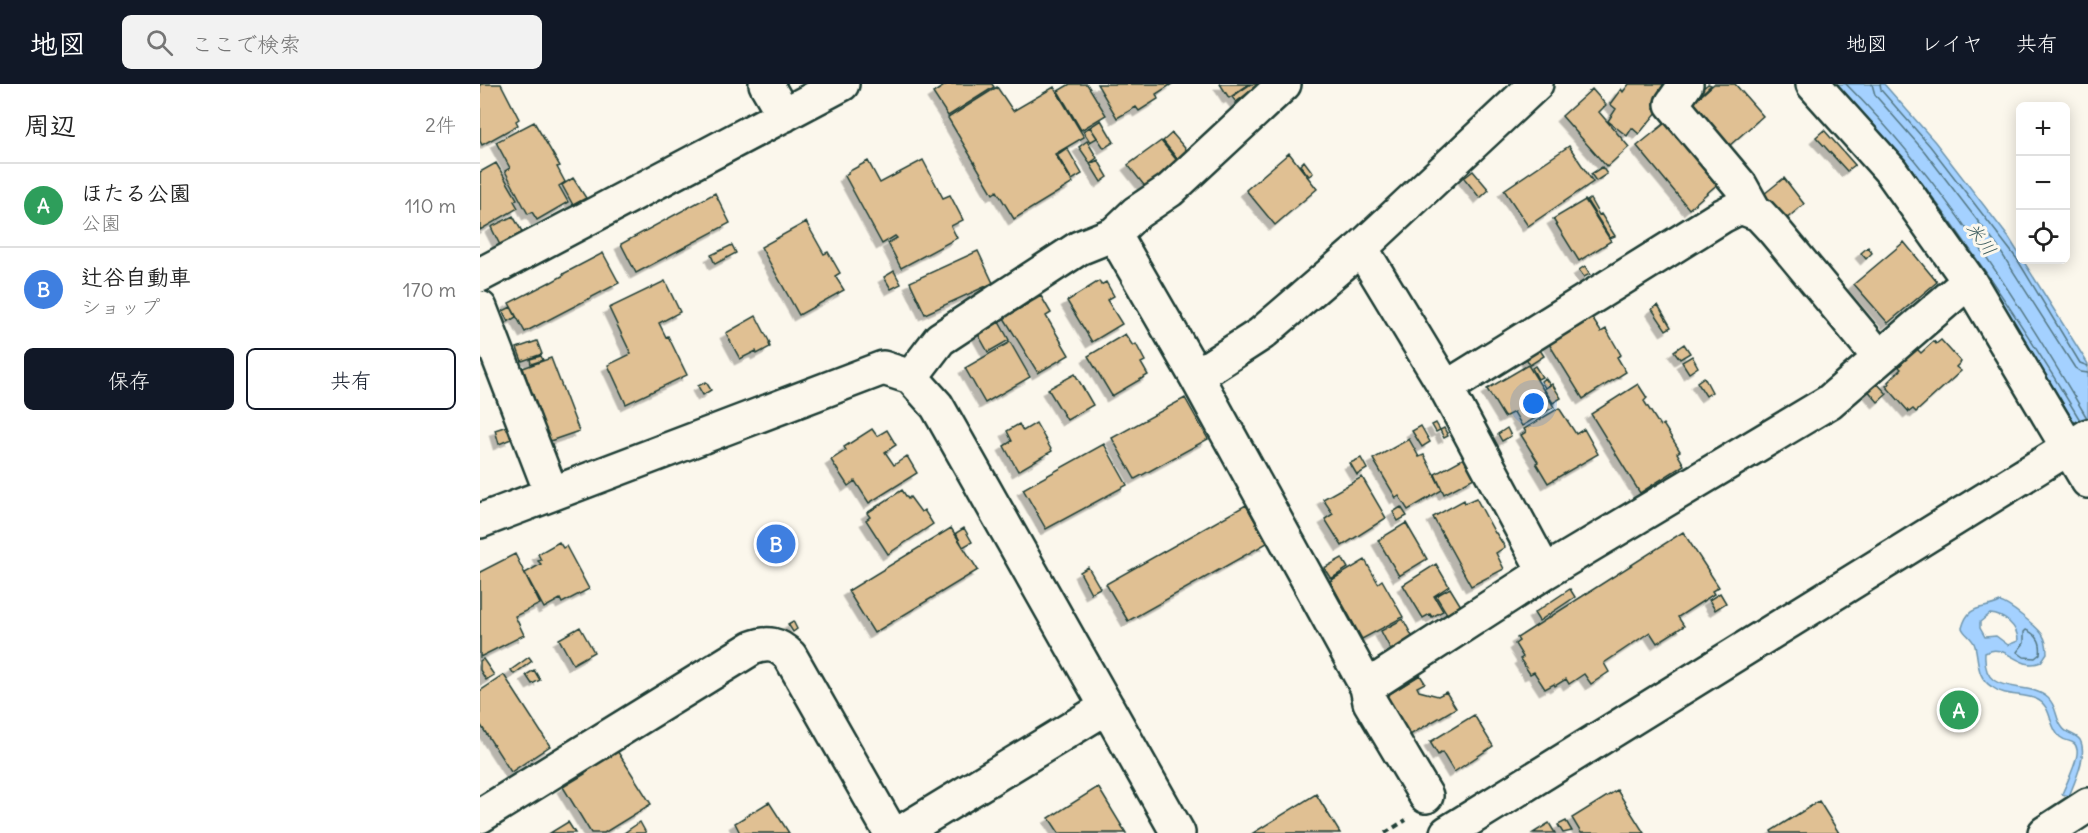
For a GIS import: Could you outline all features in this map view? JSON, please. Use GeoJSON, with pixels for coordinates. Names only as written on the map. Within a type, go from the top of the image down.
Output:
{"type":"FeatureCollection","features":[{"type":"Feature","properties":{"kind":"street"},"geometry":{"type":"LineString","coordinates":[[766,84],[784,115]]}},
{"type":"Feature","properties":{"kind":"street"},"geometry":{"type":"LineString","coordinates":[[480,275],[842,84]]}},
{"type":"Feature","properties":{"kind":"street"},"geometry":{"type":"LineString","coordinates":[[911,377],[940,339],[1079,248],[1114,234],[1136,213],[1170,190],[1284,84]]}},
{"type":"Feature","properties":{"kind":"street"},"geometry":{"type":"LineString","coordinates":[[1196,376],[1261,334],[1361,248],[1536,84]]}},
{"type":"Feature","properties":{"kind":"street"},"geometry":{"type":"LineString","coordinates":[[1686,84],[1672,104],[1740,184],[1755,212],[1773,229],[1880,358]]}},
{"type":"Feature","properties":{"kind":"street"},"geometry":{"type":"LineString","coordinates":[[1813,84],[1891,171],[1970,281],[2080,442],[2088,481]]}},
{"type":"Feature","properties":{"kind":"street"},"geometry":{"type":"LineString","coordinates":[[1446,388],[1731,210],[1740,207],[1755,212]]}},
{"type":"Feature","properties":{"kind":"street"},"geometry":{"type":"LineString","coordinates":[[1114,234],[1196,376],[1367,687],[1370,702],[1418,806]]}},
{"type":"Feature","properties":{"kind":"street"},"geometry":{"type":"LineString","coordinates":[[1361,248],[1446,388],[1545,572]]}},
{"type":"Feature","properties":{"kind":"street"},"geometry":{"type":"LineString","coordinates":[[1367,687],[1545,572],[1829,402],[1970,281]]}},
{"type":"Feature","properties":{"kind":"street"},"geometry":{"type":"LineString","coordinates":[[480,308],[551,492]]}},
{"type":"Feature","properties":{"kind":"street"},"geometry":{"type":"LineString","coordinates":[[480,521],[551,492],[883,368],[911,377],[937,406],[1178,833]]}},
{"type":"Feature","properties":{"kind":"street"},"geometry":{"type":"LineString","coordinates":[[1447,833],[2080,442]]}},
{"type":"Feature","properties":{"kind":"street"},"geometry":{"type":"LineString","coordinates":[[480,816],[752,648],[769,644],[776,645],[790,656],[891,833]]}},
{"type":"Feature","properties":{"kind":"street"},"geometry":{"type":"LineString","coordinates":[[900,833],[1107,707]]}},
{"type":"Feature","properties":{"kind":"street"},"geometry":{"type":"LineString","coordinates":[[2044,833],[2088,805]]}},
{"type":"Feature","properties":{"kind":"path"},"geometry":{"type":"LineString","coordinates":[[1385,833],[1418,806]]}},
{"type":"Feature","properties":{"kind":"water","name":"米川"},"geometry":{"type":"Polygon","coordinates":[[[1826,84],[1884,84],[1935,142],[2009,238],[2016,249],[2016,264],[2025,264],[2088,364],[2088,445],[2001,303],[1826,84]]]}},
{"type":"Feature","properties":{"kind":"water"},"geometry":{"type":"Polygon","coordinates":[[[2000,602],[2010,607],[2034,626],[2044,639],[2047,653],[2041,662],[2026,663],[2006,653],[1992,650],[1985,653],[1986,668],[1990,677],[1998,683],[2039,692],[2048,698],[2062,727],[2080,740],[2082,760],[2069,796],[2062,794],[2076,760],[2075,744],[2056,733],[2048,711],[2041,702],[2031,697],[2002,692],[1987,683],[1979,668],[1974,643],[1962,628],[1972,611],[2000,602]],[[1990,614],[1980,622],[1980,628],[1985,637],[1996,636],[2008,645],[2018,641],[2013,626],[2005,619],[1990,614]]]}},
{"type":"Feature","properties":{"kind":"building"},"geometry":{"type":"Polygon","coordinates":[[[480,84],[501,84],[519,119],[516,121],[518,125],[482,145],[480,141],[480,84]]]}},
{"type":"Feature","properties":{"kind":"building"},"geometry":{"type":"Polygon","coordinates":[[[947,84],[992,84],[994,87],[948,116],[933,93],[947,84]]]}},
{"type":"Feature","properties":{"kind":"building"},"geometry":{"type":"Polygon","coordinates":[[[1070,84],[1087,84],[1106,115],[1081,130],[1058,91],[1070,84]]]}},
{"type":"Feature","properties":{"kind":"building"},"geometry":{"type":"Polygon","coordinates":[[[1097,84],[1172,84],[1156,94],[1158,99],[1139,111],[1136,107],[1117,118],[1097,84]]]}},
{"type":"Feature","properties":{"kind":"building"},"geometry":{"type":"Polygon","coordinates":[[[1220,84],[1249,84],[1229,98],[1220,84]]]}},
{"type":"Feature","properties":{"kind":"building"},"geometry":{"type":"Polygon","coordinates":[[[1251,84],[1260,84],[1236,102],[1232,97],[1251,84]]]}},
{"type":"Feature","properties":{"kind":"building"},"geometry":{"type":"Polygon","coordinates":[[[1629,84],[1670,84],[1654,108],[1658,111],[1639,134],[1632,128],[1627,136],[1608,121],[1616,109],[1610,104],[1621,89],[1623,92],[1629,84]]]}},
{"type":"Feature","properties":{"kind":"building"},"geometry":{"type":"Polygon","coordinates":[[[1708,84],[1711,85],[1693,102],[1690,99],[1708,84]]]}},
{"type":"Feature","properties":{"kind":"building"},"geometry":{"type":"Polygon","coordinates":[[[1714,84],[1735,84],[1763,116],[1729,146],[1693,103],[1714,84]]]}},
{"type":"Feature","properties":{"kind":"building"},"geometry":{"type":"Polygon","coordinates":[[[997,87],[1013,111],[1054,87],[1084,137],[1055,154],[1073,183],[1014,219],[997,191],[993,194],[948,118],[997,87]]]}},
{"type":"Feature","properties":{"kind":"building"},"geometry":{"type":"Polygon","coordinates":[[[1592,89],[1606,105],[1599,112],[1629,147],[1607,167],[1562,116],[1592,89]]]}},
{"type":"Feature","properties":{"kind":"building"},"geometry":{"type":"Polygon","coordinates":[[[1101,120],[1114,142],[1104,148],[1090,127],[1101,120]]]}},
{"type":"Feature","properties":{"kind":"building"},"geometry":{"type":"Polygon","coordinates":[[[1669,120],[1721,181],[1689,209],[1637,146],[1669,120]]]}},
{"type":"Feature","properties":{"kind":"building"},"geometry":{"type":"Polygon","coordinates":[[[534,122],[560,166],[557,167],[565,182],[559,186],[568,202],[537,220],[532,212],[528,214],[505,171],[510,168],[496,142],[534,122]]]}},
{"type":"Feature","properties":{"kind":"building"},"geometry":{"type":"Polygon","coordinates":[[[1090,127],[1097,138],[1090,142],[1083,131],[1090,127]]]}},
{"type":"Feature","properties":{"kind":"building"},"geometry":{"type":"Polygon","coordinates":[[[1824,130],[1855,165],[1847,171],[1816,137],[1824,130]]]}},
{"type":"Feature","properties":{"kind":"building"},"geometry":{"type":"Polygon","coordinates":[[[1172,133],[1189,153],[1179,161],[1163,141],[1172,133]]]}},
{"type":"Feature","properties":{"kind":"building"},"geometry":{"type":"Polygon","coordinates":[[[1087,141],[1097,158],[1090,163],[1079,147],[1087,141]]]}},
{"type":"Feature","properties":{"kind":"building"},"geometry":{"type":"Polygon","coordinates":[[[1161,141],[1179,163],[1147,189],[1128,165],[1161,141]]]}},
{"type":"Feature","properties":{"kind":"building"},"geometry":{"type":"Polygon","coordinates":[[[1569,146],[1593,182],[1528,226],[1504,190],[1569,146]]]}},
{"type":"Feature","properties":{"kind":"building"},"geometry":{"type":"Polygon","coordinates":[[[1067,148],[1082,174],[1072,180],[1057,155],[1067,148]]]}},
{"type":"Feature","properties":{"kind":"building"},"geometry":{"type":"Polygon","coordinates":[[[1289,153],[1317,189],[1275,225],[1246,190],[1289,153]]]}},
{"type":"Feature","properties":{"kind":"building"},"geometry":{"type":"Polygon","coordinates":[[[923,160],[943,198],[950,195],[963,220],[951,226],[957,238],[901,268],[888,243],[897,238],[895,236],[882,244],[845,176],[868,161],[880,183],[923,160]]]}},
{"type":"Feature","properties":{"kind":"building"},"geometry":{"type":"Polygon","coordinates":[[[1098,160],[1108,177],[1101,182],[1090,164],[1098,160]]]}},
{"type":"Feature","properties":{"kind":"building"},"geometry":{"type":"Polygon","coordinates":[[[1304,161],[1313,173],[1309,176],[1300,165],[1304,161]]]}},
{"type":"Feature","properties":{"kind":"building"},"geometry":{"type":"Polygon","coordinates":[[[496,163],[517,199],[514,201],[518,208],[480,230],[480,172],[496,163]]]}},
{"type":"Feature","properties":{"kind":"building"},"geometry":{"type":"Polygon","coordinates":[[[1602,167],[1607,174],[1596,181],[1591,174],[1602,167]]]}},
{"type":"Feature","properties":{"kind":"building"},"geometry":{"type":"Polygon","coordinates":[[[1473,171],[1489,190],[1480,198],[1464,178],[1473,171]]]}},
{"type":"Feature","properties":{"kind":"building"},"geometry":{"type":"Polygon","coordinates":[[[573,178],[586,198],[573,205],[562,185],[573,178]]]}},
{"type":"Feature","properties":{"kind":"building"},"geometry":{"type":"Polygon","coordinates":[[[1784,178],[1804,204],[1785,220],[1764,194],[1784,178]]]}},
{"type":"Feature","properties":{"kind":"building"},"geometry":{"type":"Polygon","coordinates":[[[715,193],[730,223],[636,273],[621,244],[715,193]]]}},
{"type":"Feature","properties":{"kind":"building"},"geometry":{"type":"Polygon","coordinates":[[[1590,199],[1615,236],[1610,238],[1587,201],[1590,199]]]}},
{"type":"Feature","properties":{"kind":"building"},"geometry":{"type":"Polygon","coordinates":[[[1585,200],[1611,241],[1579,261],[1553,219],[1585,200]]]}},
{"type":"Feature","properties":{"kind":"building"},"geometry":{"type":"Polygon","coordinates":[[[513,216],[524,235],[501,247],[491,227],[513,216]]]}},
{"type":"Feature","properties":{"kind":"building"},"geometry":{"type":"Polygon","coordinates":[[[806,222],[824,254],[828,252],[840,273],[835,276],[844,290],[799,315],[761,247],[806,222]]]}},
{"type":"Feature","properties":{"kind":"building"},"geometry":{"type":"Polygon","coordinates":[[[1904,242],[1937,282],[1888,323],[1854,284],[1904,242]]]}},
{"type":"Feature","properties":{"kind":"building"},"geometry":{"type":"Polygon","coordinates":[[[732,245],[736,253],[715,264],[711,255],[732,245]]]}},
{"type":"Feature","properties":{"kind":"building"},"geometry":{"type":"Polygon","coordinates":[[[1868,247],[1872,253],[1866,259],[1861,253],[1868,247]]]}},
{"type":"Feature","properties":{"kind":"building"},"geometry":{"type":"Polygon","coordinates":[[[978,251],[993,283],[925,314],[910,282],[978,251]]]}},
{"type":"Feature","properties":{"kind":"building"},"geometry":{"type":"Polygon","coordinates":[[[603,253],[619,283],[525,332],[509,303],[603,253]]]}},
{"type":"Feature","properties":{"kind":"building"},"geometry":{"type":"Polygon","coordinates":[[[1585,266],[1590,274],[1584,277],[1579,270],[1585,266]]]}},
{"type":"Feature","properties":{"kind":"building"},"geometry":{"type":"Polygon","coordinates":[[[894,271],[901,284],[891,289],[884,277],[894,271]]]}},
{"type":"Feature","properties":{"kind":"building"},"geometry":{"type":"Polygon","coordinates":[[[665,281],[680,312],[659,323],[687,375],[626,404],[608,365],[631,354],[609,308],[665,281]]]}},
{"type":"Feature","properties":{"kind":"building"},"geometry":{"type":"Polygon","coordinates":[[[1099,281],[1101,285],[1106,282],[1114,296],[1107,300],[1122,324],[1092,342],[1067,301],[1099,281]]]}},
{"type":"Feature","properties":{"kind":"building"},"geometry":{"type":"Polygon","coordinates":[[[1041,296],[1051,313],[1046,316],[1069,355],[1038,373],[1004,318],[1041,296]]]}},
{"type":"Feature","properties":{"kind":"building"},"geometry":{"type":"Polygon","coordinates":[[[1658,305],[1671,327],[1666,330],[1652,309],[1658,305]]]}},
{"type":"Feature","properties":{"kind":"building"},"geometry":{"type":"Polygon","coordinates":[[[511,307],[516,317],[508,322],[503,311],[511,307]]]}},
{"type":"Feature","properties":{"kind":"building"},"geometry":{"type":"Polygon","coordinates":[[[756,316],[770,347],[740,359],[726,333],[756,316]]]}},
{"type":"Feature","properties":{"kind":"building"},"geometry":{"type":"Polygon","coordinates":[[[1592,318],[1601,332],[1606,329],[1621,355],[1617,357],[1626,372],[1583,399],[1549,344],[1592,318]]]}},
{"type":"Feature","properties":{"kind":"building"},"geometry":{"type":"Polygon","coordinates":[[[999,322],[1009,340],[988,352],[978,334],[999,322]]]}},
{"type":"Feature","properties":{"kind":"building"},"geometry":{"type":"Polygon","coordinates":[[[1125,334],[1133,346],[1136,344],[1145,361],[1141,363],[1148,375],[1112,396],[1088,356],[1125,334]]]}},
{"type":"Feature","properties":{"kind":"building"},"geometry":{"type":"Polygon","coordinates":[[[1941,340],[1961,362],[1956,367],[1961,371],[1916,412],[1913,409],[1909,412],[1886,386],[1901,369],[1899,367],[1905,359],[1917,349],[1921,353],[1934,341],[1936,344],[1941,340]]]}},
{"type":"Feature","properties":{"kind":"building"},"geometry":{"type":"Polygon","coordinates":[[[537,341],[542,354],[522,361],[517,348],[537,341]]]}},
{"type":"Feature","properties":{"kind":"building"},"geometry":{"type":"Polygon","coordinates":[[[1010,342],[1030,377],[985,403],[965,368],[1010,342]]]}},
{"type":"Feature","properties":{"kind":"building"},"geometry":{"type":"Polygon","coordinates":[[[1684,344],[1690,353],[1680,359],[1674,351],[1684,344]]]}},
{"type":"Feature","properties":{"kind":"building"},"geometry":{"type":"Polygon","coordinates":[[[1538,347],[1544,356],[1530,365],[1525,356],[1538,347]]]}},
{"type":"Feature","properties":{"kind":"building"},"geometry":{"type":"Polygon","coordinates":[[[541,356],[543,360],[531,364],[530,359],[541,356]]]}},
{"type":"Feature","properties":{"kind":"building"},"geometry":{"type":"Polygon","coordinates":[[[1692,356],[1698,367],[1689,373],[1682,362],[1692,356]]]}},
{"type":"Feature","properties":{"kind":"building"},"geometry":{"type":"Polygon","coordinates":[[[551,358],[579,431],[550,441],[523,368],[551,358]]]}},
{"type":"Feature","properties":{"kind":"building"},"geometry":{"type":"Polygon","coordinates":[[[1528,365],[1554,407],[1522,426],[1514,412],[1504,417],[1487,389],[1528,365]]]}},
{"type":"Feature","properties":{"kind":"building"},"geometry":{"type":"Polygon","coordinates":[[[1535,366],[1542,377],[1538,379],[1532,368],[1535,366]]]}},
{"type":"Feature","properties":{"kind":"building"},"geometry":{"type":"Polygon","coordinates":[[[1075,374],[1093,405],[1067,420],[1048,389],[1075,374]]]}},
{"type":"Feature","properties":{"kind":"building"},"geometry":{"type":"Polygon","coordinates":[[[1704,377],[1712,392],[1706,396],[1697,382],[1704,377]]]}},
{"type":"Feature","properties":{"kind":"building"},"geometry":{"type":"Polygon","coordinates":[[[1545,378],[1550,385],[1545,388],[1541,381],[1545,378]]]}},
{"type":"Feature","properties":{"kind":"building"},"geometry":{"type":"Polygon","coordinates":[[[1875,381],[1887,394],[1878,402],[1866,388],[1875,381]]]}},
{"type":"Feature","properties":{"kind":"building"},"geometry":{"type":"Polygon","coordinates":[[[706,382],[711,390],[703,395],[698,386],[706,382]]]}},
{"type":"Feature","properties":{"kind":"building"},"geometry":{"type":"Polygon","coordinates":[[[1552,384],[1561,398],[1553,403],[1544,389],[1552,384]]]}},
{"type":"Feature","properties":{"kind":"building"},"geometry":{"type":"Polygon","coordinates":[[[1638,384],[1647,398],[1644,401],[1660,426],[1663,424],[1680,451],[1677,453],[1684,465],[1640,493],[1591,414],[1638,384]]]}},
{"type":"Feature","properties":{"kind":"building"},"geometry":{"type":"Polygon","coordinates":[[[1185,398],[1208,439],[1135,479],[1112,438],[1185,398]]]}},
{"type":"Feature","properties":{"kind":"building"},"geometry":{"type":"Polygon","coordinates":[[[1559,408],[1576,434],[1584,429],[1598,454],[1548,483],[1521,435],[1526,432],[1524,429],[1559,408]]]}},
{"type":"Feature","properties":{"kind":"building"},"geometry":{"type":"Polygon","coordinates":[[[1036,423],[1052,451],[1018,471],[1004,446],[1012,441],[1007,431],[1019,424],[1023,431],[1036,423]]]}},
{"type":"Feature","properties":{"kind":"building"},"geometry":{"type":"Polygon","coordinates":[[[1436,423],[1440,430],[1436,432],[1432,425],[1436,423]]]}},
{"type":"Feature","properties":{"kind":"building"},"geometry":{"type":"Polygon","coordinates":[[[507,426],[511,439],[499,444],[495,430],[507,426]]]}},
{"type":"Feature","properties":{"kind":"building"},"geometry":{"type":"Polygon","coordinates":[[[1421,426],[1430,442],[1422,447],[1412,431],[1421,426]]]}},
{"type":"Feature","properties":{"kind":"building"},"geometry":{"type":"Polygon","coordinates":[[[1444,428],[1448,436],[1444,438],[1440,430],[1444,428]]]}},
{"type":"Feature","properties":{"kind":"building"},"geometry":{"type":"Polygon","coordinates":[[[1507,428],[1511,436],[1502,441],[1498,434],[1507,428]]]}},
{"type":"Feature","properties":{"kind":"building"},"geometry":{"type":"Polygon","coordinates":[[[872,429],[877,436],[887,430],[896,445],[885,452],[894,465],[907,456],[917,473],[869,503],[855,481],[848,486],[831,460],[846,450],[844,447],[872,429]]]}},
{"type":"Feature","properties":{"kind":"building"},"geometry":{"type":"Polygon","coordinates":[[[1409,439],[1419,457],[1424,455],[1442,490],[1408,510],[1399,496],[1396,498],[1373,459],[1409,439]]]}},
{"type":"Feature","properties":{"kind":"building"},"geometry":{"type":"Polygon","coordinates":[[[1104,444],[1127,485],[1046,529],[1023,489],[1104,444]]]}},
{"type":"Feature","properties":{"kind":"building"},"geometry":{"type":"Polygon","coordinates":[[[1466,457],[1476,477],[1444,494],[1435,474],[1466,457]]]}},
{"type":"Feature","properties":{"kind":"building"},"geometry":{"type":"Polygon","coordinates":[[[1361,458],[1367,469],[1357,475],[1350,463],[1361,458]]]}},
{"type":"Feature","properties":{"kind":"building"},"geometry":{"type":"Polygon","coordinates":[[[1362,477],[1386,518],[1342,546],[1325,519],[1333,514],[1323,499],[1362,477]]]}},
{"type":"Feature","properties":{"kind":"building"},"geometry":{"type":"Polygon","coordinates":[[[902,490],[921,512],[924,510],[933,524],[888,554],[866,520],[870,517],[867,513],[902,490]]]}},
{"type":"Feature","properties":{"kind":"building"},"geometry":{"type":"Polygon","coordinates":[[[1476,498],[1505,547],[1496,553],[1504,569],[1471,586],[1433,517],[1464,500],[1465,503],[1476,498]]]}},
{"type":"Feature","properties":{"kind":"building"},"geometry":{"type":"Polygon","coordinates":[[[1246,505],[1267,543],[1128,621],[1106,584],[1246,505]]]}},
{"type":"Feature","properties":{"kind":"building"},"geometry":{"type":"Polygon","coordinates":[[[1401,507],[1407,516],[1398,521],[1393,512],[1401,507]]]}},
{"type":"Feature","properties":{"kind":"building"},"geometry":{"type":"Polygon","coordinates":[[[1406,523],[1427,559],[1399,576],[1378,540],[1406,523]]]}},
{"type":"Feature","properties":{"kind":"building"},"geometry":{"type":"Polygon","coordinates":[[[951,528],[978,570],[874,633],[848,591],[951,528]]]}},
{"type":"Feature","properties":{"kind":"building"},"geometry":{"type":"Polygon","coordinates":[[[964,528],[972,542],[963,547],[956,533],[964,528]]]}},
{"type":"Feature","properties":{"kind":"building"},"geometry":{"type":"Polygon","coordinates":[[[1683,532],[1719,587],[1712,591],[1714,594],[1678,617],[1684,626],[1657,643],[1650,632],[1604,663],[1609,672],[1591,684],[1584,674],[1569,684],[1566,679],[1545,689],[1534,672],[1530,674],[1520,659],[1523,657],[1515,644],[1519,641],[1517,638],[1683,532]]]}},
{"type":"Feature","properties":{"kind":"building"},"geometry":{"type":"Polygon","coordinates":[[[559,542],[563,548],[566,546],[589,589],[562,603],[560,599],[544,608],[525,573],[541,564],[538,561],[541,560],[538,554],[559,542]]]}},
{"type":"Feature","properties":{"kind":"building"},"geometry":{"type":"Polygon","coordinates":[[[515,554],[540,604],[515,616],[524,635],[480,657],[480,572],[515,554]]]}},
{"type":"Feature","properties":{"kind":"building"},"geometry":{"type":"Polygon","coordinates":[[[1342,558],[1348,568],[1331,579],[1324,568],[1342,558]]]}},
{"type":"Feature","properties":{"kind":"building"},"geometry":{"type":"Polygon","coordinates":[[[1365,560],[1378,583],[1382,580],[1403,617],[1362,639],[1330,581],[1365,560]]]}},
{"type":"Feature","properties":{"kind":"building"},"geometry":{"type":"Polygon","coordinates":[[[1436,564],[1449,586],[1434,596],[1443,611],[1432,617],[1430,614],[1423,618],[1403,585],[1436,564]]]}},
{"type":"Feature","properties":{"kind":"building"},"geometry":{"type":"Polygon","coordinates":[[[1088,567],[1100,588],[1091,593],[1080,572],[1088,567]]]}},
{"type":"Feature","properties":{"kind":"building"},"geometry":{"type":"Polygon","coordinates":[[[1450,588],[1461,606],[1447,614],[1436,596],[1450,588]]]}},
{"type":"Feature","properties":{"kind":"building"},"geometry":{"type":"Polygon","coordinates":[[[1570,589],[1575,597],[1539,621],[1534,613],[1570,589]]]}},
{"type":"Feature","properties":{"kind":"building"},"geometry":{"type":"Polygon","coordinates":[[[1720,593],[1726,603],[1715,610],[1709,600],[1720,593]]]}},
{"type":"Feature","properties":{"kind":"building"},"geometry":{"type":"Polygon","coordinates":[[[1403,619],[1413,638],[1391,650],[1381,631],[1403,619]]]}},
{"type":"Feature","properties":{"kind":"building"},"geometry":{"type":"Polygon","coordinates":[[[793,621],[797,629],[793,632],[788,624],[793,621]]]}},
{"type":"Feature","properties":{"kind":"building"},"geometry":{"type":"Polygon","coordinates":[[[580,627],[594,652],[573,664],[559,639],[580,627]]]}},
{"type":"Feature","properties":{"kind":"building"},"geometry":{"type":"Polygon","coordinates":[[[529,657],[532,661],[514,674],[511,670],[529,657]]]}},
{"type":"Feature","properties":{"kind":"building"},"geometry":{"type":"Polygon","coordinates":[[[483,659],[494,675],[486,680],[480,670],[480,661],[483,659]]]}},
{"type":"Feature","properties":{"kind":"building"},"geometry":{"type":"Polygon","coordinates":[[[534,670],[540,680],[532,684],[526,675],[534,670]]]}},
{"type":"Feature","properties":{"kind":"building"},"geometry":{"type":"Polygon","coordinates":[[[504,675],[550,746],[511,772],[480,724],[480,691],[504,675]]]}},
{"type":"Feature","properties":{"kind":"building"},"geometry":{"type":"Polygon","coordinates":[[[1420,675],[1425,683],[1417,687],[1419,691],[1438,696],[1446,692],[1456,708],[1410,735],[1386,696],[1420,675]]]}},
{"type":"Feature","properties":{"kind":"building"},"geometry":{"type":"Polygon","coordinates":[[[1474,715],[1493,746],[1454,772],[1442,752],[1438,755],[1430,742],[1474,715]]]}},
{"type":"Feature","properties":{"kind":"building"},"geometry":{"type":"Polygon","coordinates":[[[616,749],[651,804],[604,833],[591,833],[563,787],[585,774],[583,769],[616,749]]]}},
{"type":"Feature","properties":{"kind":"building"},"geometry":{"type":"Polygon","coordinates":[[[1098,787],[1126,833],[1059,833],[1049,818],[1098,787]]]}},
{"type":"Feature","properties":{"kind":"building"},"geometry":{"type":"Polygon","coordinates":[[[1617,790],[1644,833],[1581,833],[1572,818],[1617,790]]]}},
{"type":"Feature","properties":{"kind":"building"},"geometry":{"type":"Polygon","coordinates":[[[1316,794],[1340,833],[1253,833],[1316,794]]]}},
{"type":"Feature","properties":{"kind":"building"},"geometry":{"type":"Polygon","coordinates":[[[1819,801],[1839,833],[1772,833],[1771,831],[1819,801]]]}},
{"type":"Feature","properties":{"kind":"building"},"geometry":{"type":"Polygon","coordinates":[[[769,802],[789,833],[740,833],[735,823],[769,802]]]}},
{"type":"Feature","properties":{"kind":"building"},"geometry":{"type":"Polygon","coordinates":[[[1566,821],[1572,831],[1563,833],[1558,825],[1566,821]]]}},
{"type":"Feature","properties":{"kind":"building"},"geometry":{"type":"Polygon","coordinates":[[[568,822],[575,833],[550,833],[568,822]]]}},
{"type":"Feature","properties":{"kind":"building"},"geometry":{"type":"Polygon","coordinates":[[[640,822],[646,833],[624,833],[640,822]]]}},
{"type":"Feature","properties":{"kind":"building"},"geometry":{"type":"Polygon","coordinates":[[[1549,823],[1555,833],[1533,833],[1549,823]]]}},
{"type":"Feature","properties":{"kind":"place","name":"辻谷自動車"},"geometry":{"type":"Point","coordinates":[776,544]}},
{"type":"Feature","properties":{"kind":"place","name":"ほたる公園"},"geometry":{"type":"Point","coordinates":[1959,710]}}]}
